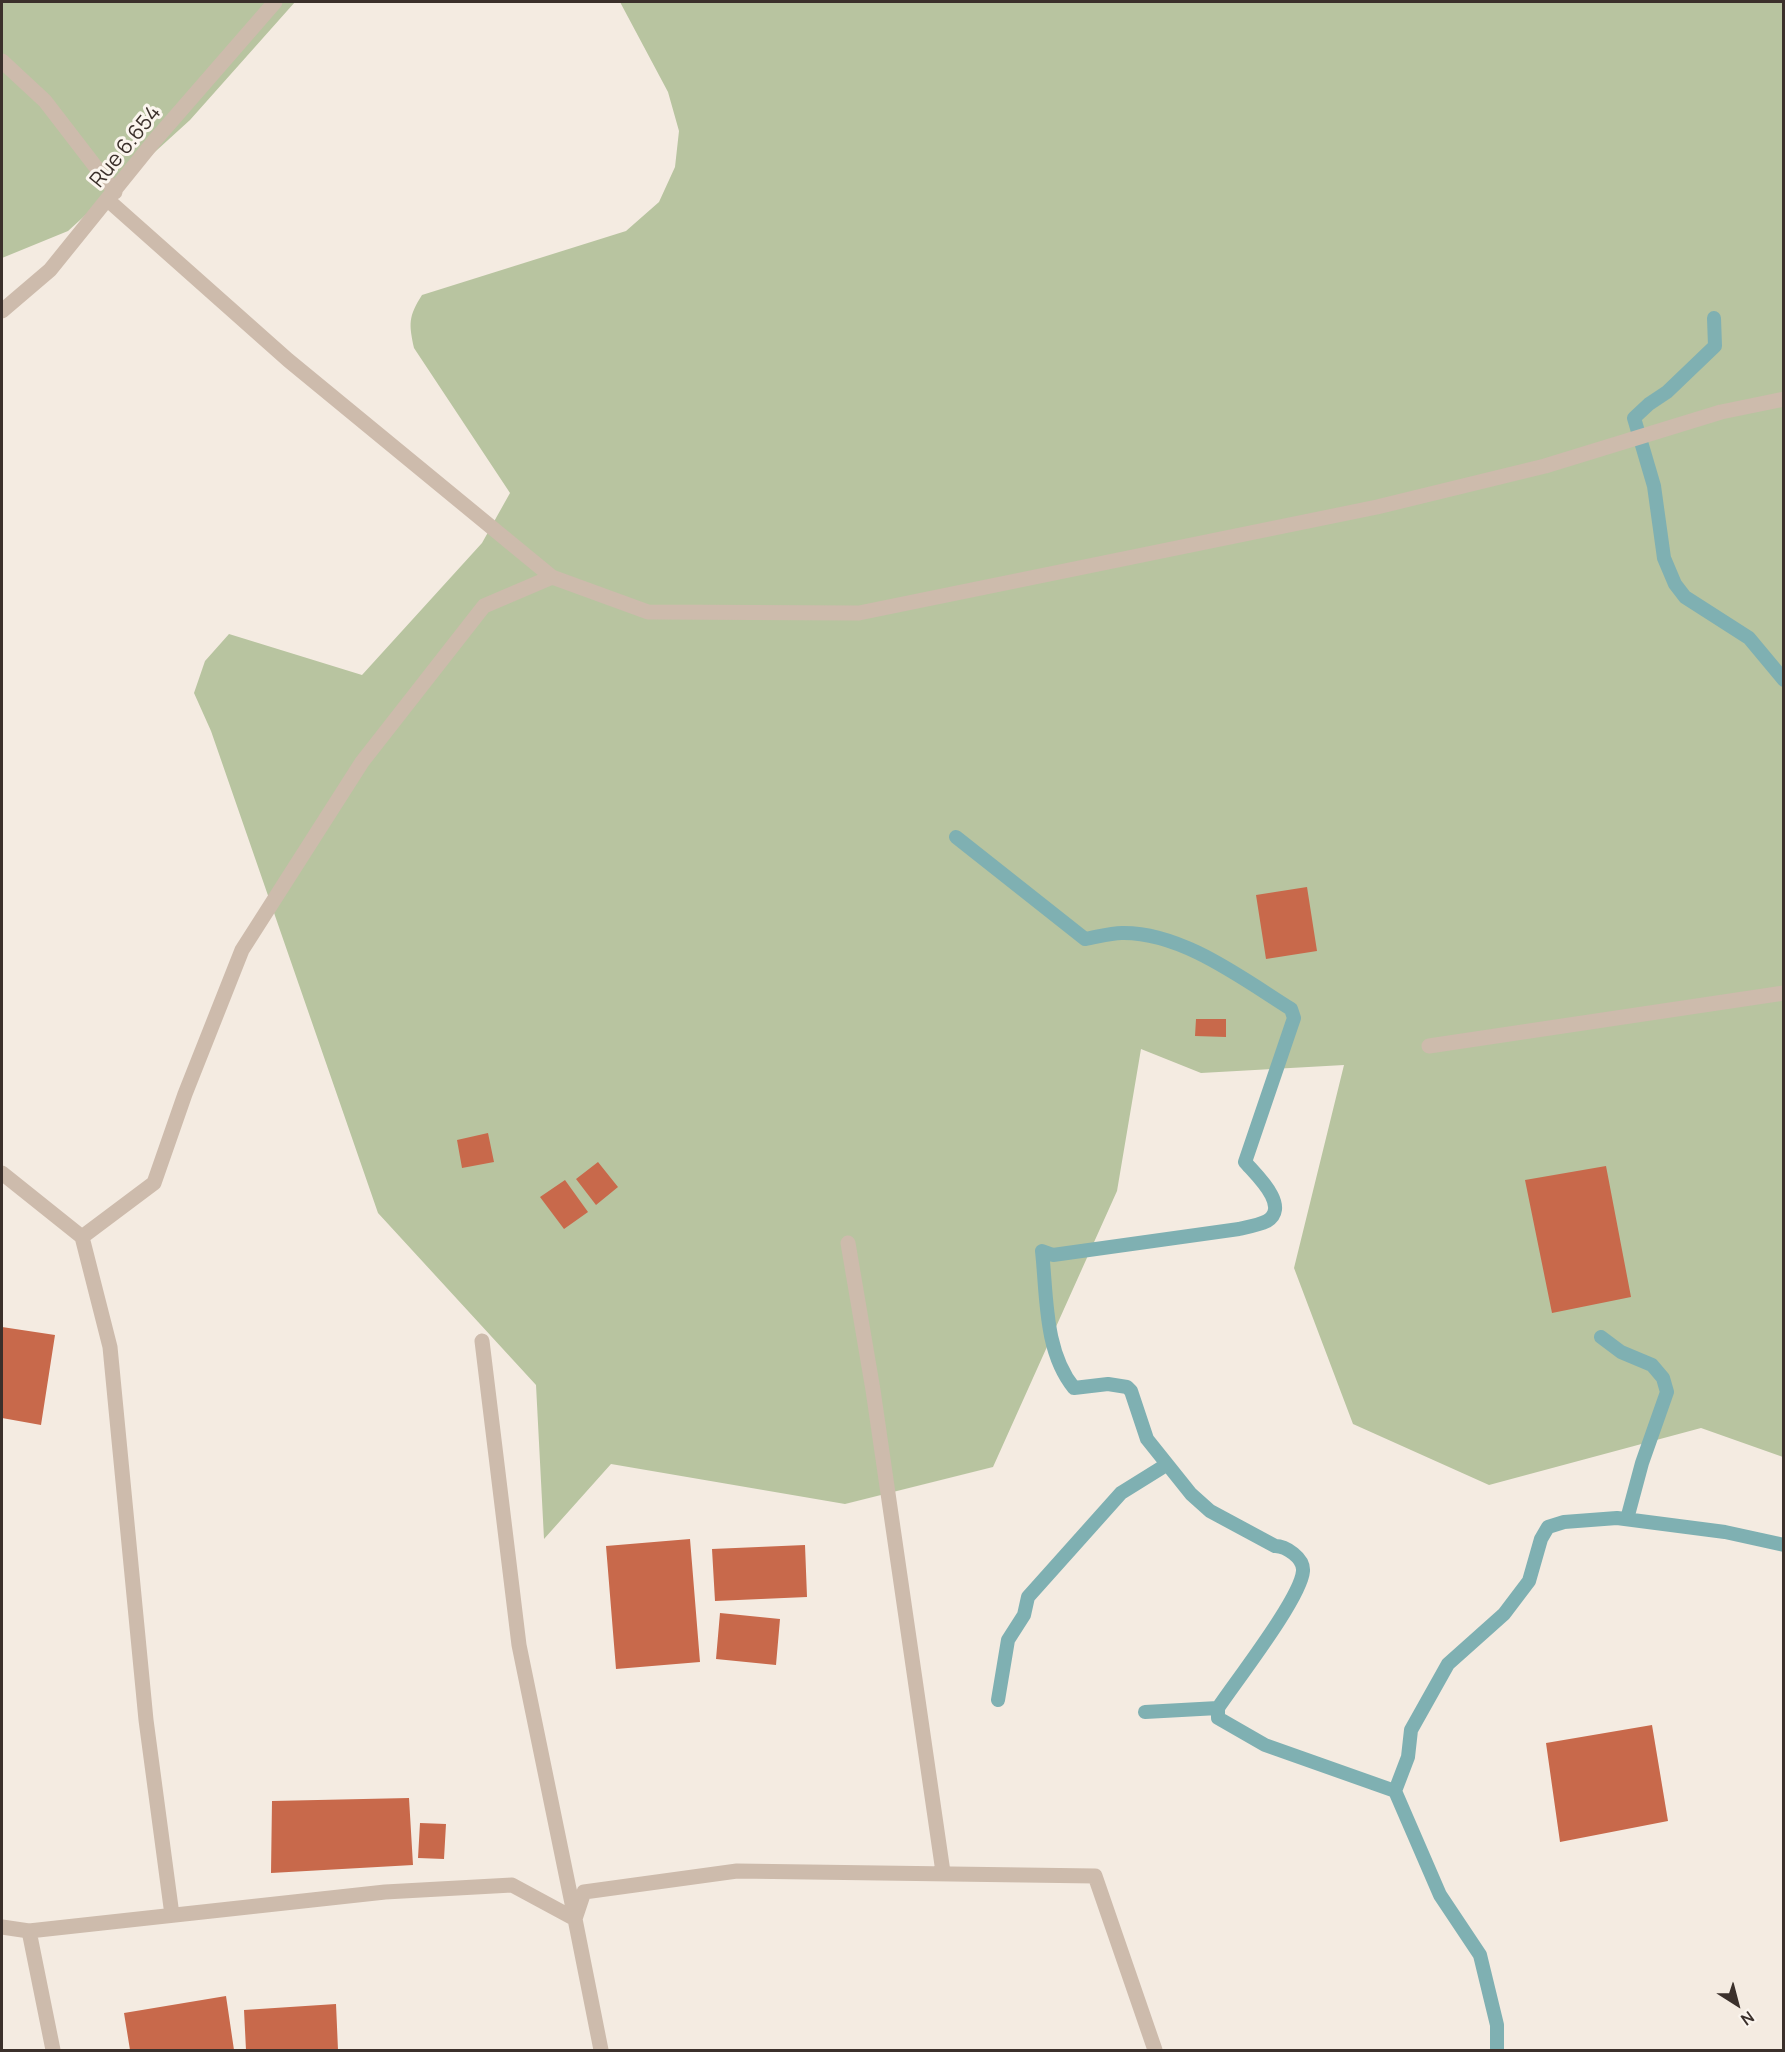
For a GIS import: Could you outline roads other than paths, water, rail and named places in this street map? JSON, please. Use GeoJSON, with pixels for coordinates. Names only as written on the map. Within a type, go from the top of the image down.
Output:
{"type":"FeatureCollection","features":[{"type":"Feature","properties":{"kind":"street","name":"Rue 6.654"},"geometry":{"type":"LineString","coordinates":[[2,311],[50,270],[155,140],[275,2]]}},
{"type":"Feature","properties":{"kind":"street"},"geometry":{"type":"LineString","coordinates":[[2,62],[45,101],[112,196],[288,360],[552,577],[648,612],[859,614],[1377,507],[1545,466],[1721,412],[1784,399]]}},
{"type":"Feature","properties":{"kind":"street"},"geometry":{"type":"LineString","coordinates":[[82,1237],[154,1183],[185,1094],[242,950],[362,762],[484,606],[552,577]]}},
{"type":"Feature","properties":{"kind":"street"},"geometry":{"type":"LineString","coordinates":[[1429,1046],[1784,993]]}},
{"type":"Feature","properties":{"kind":"street"},"geometry":{"type":"LineString","coordinates":[[2,1173],[82,1237],[110,1347],[146,1720],[172,1915]]}},
{"type":"Feature","properties":{"kind":"street"},"geometry":{"type":"LineString","coordinates":[[848,1243],[873,1390],[943,1872]]}},
{"type":"Feature","properties":{"kind":"street"},"geometry":{"type":"LineString","coordinates":[[482,1341],[519,1645],[601,2050]]}},
{"type":"Feature","properties":{"kind":"street"},"geometry":{"type":"LineString","coordinates":[[575,1919],[584,1892],[737,1871],[943,1872],[1095,1876],[1155,2050]]}},
{"type":"Feature","properties":{"kind":"street"},"geometry":{"type":"LineString","coordinates":[[2,1927],[29,1931],[385,1892],[512,1885],[575,1919]]}},
{"type":"Feature","properties":{"kind":"street"},"geometry":{"type":"LineString","coordinates":[[29,1931],[53,2050]]}},
{"type":"Feature","properties":{"kind":"waterway"},"geometry":{"type":"LineString","coordinates":[[1714,318],[1715,346],[1667,392],[1634,418],[1654,486],[1664,558],[1675,584],[1685,597],[1749,638],[1784,680]]}},
{"type":"Feature","properties":{"kind":"waterway"},"geometry":{"type":"LineString","coordinates":[[956,837],[1085,939],[1122,933],[1167,940],[1211,959],[1291,1009],[1294,1018],[1245,1162],[1269,1190],[1275,1207],[1273,1215],[1267,1221],[1239,1229],[1053,1255],[1042,1251],[1046,1304],[1057,1357],[1074,1388],[1108,1384],[1127,1387],[1131,1391],[1147,1439],[1191,1494],[1210,1511],[1275,1546],[1289,1550],[1303,1566],[1300,1584],[1280,1619],[1218,1708],[1218,1718],[1265,1745],[1395,1791]]}},
{"type":"Feature","properties":{"kind":"waterway"},"geometry":{"type":"LineString","coordinates":[[1601,1337],[1621,1352],[1652,1365],[1663,1378],[1667,1392],[1642,1463],[1627,1519]]}},
{"type":"Feature","properties":{"kind":"waterway"},"geometry":{"type":"LineString","coordinates":[[998,1700],[1008,1640],[1024,1615],[1028,1597],[1121,1493],[1166,1465]]}},
{"type":"Feature","properties":{"kind":"waterway"},"geometry":{"type":"LineString","coordinates":[[1497,2050],[1497,2025],[1480,1955],[1440,1895],[1395,1791],[1408,1757],[1411,1730],[1448,1664],[1504,1614],[1529,1581],[1541,1539],[1548,1527],[1564,1522],[1617,1518],[1725,1532],[1784,1545]]}},
{"type":"Feature","properties":{"kind":"waterway"},"geometry":{"type":"LineString","coordinates":[[1145,1712],[1218,1708]]}}]}
